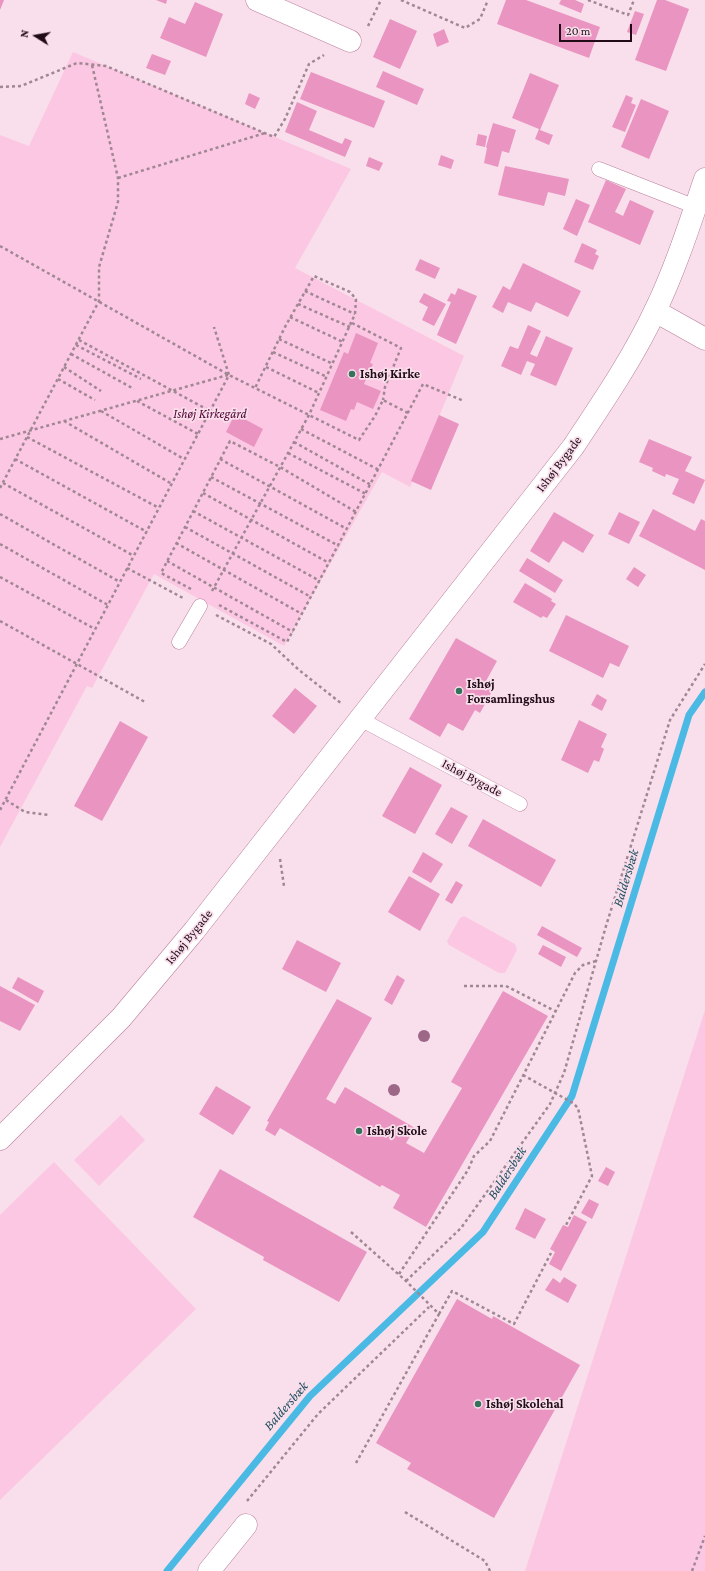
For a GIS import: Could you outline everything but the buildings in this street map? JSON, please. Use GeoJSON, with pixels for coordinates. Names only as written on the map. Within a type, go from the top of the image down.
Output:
{"type":"FeatureCollection","features":[{"type":"Feature","properties":{"kind":"street"},"geometry":{"type":"LineString","coordinates":[[257,0],[350,41]]}},
{"type":"Feature","properties":{"kind":"street","name":"Ishøj Bygade"},"geometry":{"type":"LineString","coordinates":[[0,1139],[121,1018],[199,925],[573,447],[619,378],[655,311],[678,258],[705,179]]}},
{"type":"Feature","properties":{"kind":"street"},"geometry":{"type":"LineString","coordinates":[[655,311],[705,339]]}},
{"type":"Feature","properties":{"kind":"street"},"geometry":{"type":"LineString","coordinates":[[209,1571],[245,1515]]}},
{"type":"Feature","properties":{"kind":"lane"},"geometry":{"type":"LineString","coordinates":[[599,169],[696,207]]}},
{"type":"Feature","properties":{"kind":"lane"},"geometry":{"type":"LineString","coordinates":[[179,642],[203,603]]}},
{"type":"Feature","properties":{"kind":"lane","name":"Ishøj Bygade"},"geometry":{"type":"LineString","coordinates":[[360,719],[520,804]]}},
{"type":"Feature","properties":{"kind":"path"},"geometry":{"type":"LineString","coordinates":[[0,87],[21,86],[77,63],[106,66],[274,137],[285,119],[309,64],[350,41],[368,26],[381,0]]}},
{"type":"Feature","properties":{"kind":"path"},"geometry":{"type":"LineString","coordinates":[[402,0],[465,28],[480,20],[488,0]]}},
{"type":"Feature","properties":{"kind":"path"},"geometry":{"type":"LineString","coordinates":[[588,0],[628,15],[634,0]]}},
{"type":"Feature","properties":{"kind":"path"},"geometry":{"type":"LineString","coordinates":[[0,488],[99,302],[99,267],[118,202],[118,178],[92,65]]}},
{"type":"Feature","properties":{"kind":"path"},"geometry":{"type":"LineString","coordinates":[[118,178],[265,133]]}},
{"type":"Feature","properties":{"kind":"path"},"geometry":{"type":"LineString","coordinates":[[0,246],[229,374],[359,440],[376,416],[383,400],[385,387],[401,348],[352,323]]}},
{"type":"Feature","properties":{"kind":"path"},"geometry":{"type":"LineString","coordinates":[[203,603],[214,587],[309,415],[327,377],[355,314],[356,299],[350,292],[314,276],[290,317],[255,388]]}},
{"type":"Feature","properties":{"kind":"path"},"geometry":{"type":"LineString","coordinates":[[305,292],[355,314]]}},
{"type":"Feature","properties":{"kind":"path"},"geometry":{"type":"LineString","coordinates":[[298,304],[350,327]]}},
{"type":"Feature","properties":{"kind":"path"},"geometry":{"type":"LineString","coordinates":[[290,317],[343,342]]}},
{"type":"Feature","properties":{"kind":"path"},"geometry":{"type":"LineString","coordinates":[[0,810],[229,374],[214,327]]}},
{"type":"Feature","properties":{"kind":"path"},"geometry":{"type":"LineString","coordinates":[[279,339],[333,364]]}},
{"type":"Feature","properties":{"kind":"path"},"geometry":{"type":"LineString","coordinates":[[79,340],[210,410]]}},
{"type":"Feature","properties":{"kind":"path"},"geometry":{"type":"LineString","coordinates":[[76,345],[141,379]]}},
{"type":"Feature","properties":{"kind":"path"},"geometry":{"type":"LineString","coordinates":[[273,352],[327,377]]}},
{"type":"Feature","properties":{"kind":"path"},"geometry":{"type":"LineString","coordinates":[[71,354],[134,389]]}},
{"type":"Feature","properties":{"kind":"path"},"geometry":{"type":"LineString","coordinates":[[266,367],[319,393]]}},
{"type":"Feature","properties":{"kind":"path"},"geometry":{"type":"LineString","coordinates":[[64,368],[102,391]]}},
{"type":"Feature","properties":{"kind":"path"},"geometry":{"type":"LineString","coordinates":[[0,439],[229,374]]}},
{"type":"Feature","properties":{"kind":"path"},"geometry":{"type":"LineString","coordinates":[[58,379],[95,400]]}},
{"type":"Feature","properties":{"kind":"path"},"geometry":{"type":"LineString","coordinates":[[128,568],[287,642],[423,384],[464,401]]}},
{"type":"Feature","properties":{"kind":"path"},"geometry":{"type":"LineString","coordinates":[[383,400],[408,413]]}},
{"type":"Feature","properties":{"kind":"path"},"geometry":{"type":"LineString","coordinates":[[136,401],[198,434]]}},
{"type":"Feature","properties":{"kind":"path"},"geometry":{"type":"LineString","coordinates":[[100,411],[184,459]]}},
{"type":"Feature","properties":{"kind":"path"},"geometry":{"type":"LineString","coordinates":[[64,421],[172,484]]}},
{"type":"Feature","properties":{"kind":"path"},"geometry":{"type":"LineString","coordinates":[[301,429],[379,470]]}},
{"type":"Feature","properties":{"kind":"path"},"geometry":{"type":"LineString","coordinates":[[27,437],[159,508]]}},
{"type":"Feature","properties":{"kind":"path"},"geometry":{"type":"LineString","coordinates":[[356,512],[280,467],[230,441],[161,573],[203,603],[271,644],[299,670],[360,719]]}},
{"type":"Feature","properties":{"kind":"path"},"geometry":{"type":"LineString","coordinates":[[294,442],[371,484]]}},
{"type":"Feature","properties":{"kind":"path"},"geometry":{"type":"LineString","coordinates":[[288,452],[366,494]]}},
{"type":"Feature","properties":{"kind":"path"},"geometry":{"type":"LineString","coordinates":[[15,459],[147,532]]}},
{"type":"Feature","properties":{"kind":"path"},"geometry":{"type":"LineString","coordinates":[[220,459],[347,529]]}},
{"type":"Feature","properties":{"kind":"path"},"geometry":{"type":"LineString","coordinates":[[211,477],[338,546]]}},
{"type":"Feature","properties":{"kind":"path"},"geometry":{"type":"LineString","coordinates":[[3,483],[134,556]]}},
{"type":"Feature","properties":{"kind":"path"},"geometry":{"type":"LineString","coordinates":[[202,492],[329,563]]}},
{"type":"Feature","properties":{"kind":"path"},"geometry":{"type":"LineString","coordinates":[[193,511],[320,581]]}},
{"type":"Feature","properties":{"kind":"path"},"geometry":{"type":"LineString","coordinates":[[0,514],[120,582]]}},
{"type":"Feature","properties":{"kind":"path"},"geometry":{"type":"LineString","coordinates":[[185,527],[311,597]]}},
{"type":"Feature","properties":{"kind":"path"},"geometry":{"type":"LineString","coordinates":[[176,543],[302,614]]}},
{"type":"Feature","properties":{"kind":"path"},"geometry":{"type":"LineString","coordinates":[[0,544],[108,605]]}},
{"type":"Feature","properties":{"kind":"path"},"geometry":{"type":"LineString","coordinates":[[167,561],[292,632]]}},
{"type":"Feature","properties":{"kind":"path"},"geometry":{"type":"LineString","coordinates":[[0,577],[95,629]]}},
{"type":"Feature","properties":{"kind":"path"},"geometry":{"type":"LineString","coordinates":[[0,621],[145,702]]}},
{"type":"Feature","properties":{"kind":"path"},"geometry":{"type":"LineString","coordinates":[[406,1281],[461,1228],[550,1104],[564,1073],[596,961],[670,720],[705,664]]}},
{"type":"Feature","properties":{"kind":"path"},"geometry":{"type":"LineString","coordinates":[[6,800],[25,812],[49,815]]}},
{"type":"Feature","properties":{"kind":"path"},"geometry":{"type":"LineString","coordinates":[[399,1274],[468,1170],[474,1156],[490,1141],[578,968],[596,961]]}},
{"type":"Feature","properties":{"kind":"path"},"geometry":{"type":"LineString","coordinates":[[464,986],[506,986],[555,1011]]}},
{"type":"Feature","properties":{"kind":"path"},"geometry":{"type":"LineString","coordinates":[[523,1075],[555,1092],[576,1105],[578,1108],[592,1176],[566,1225]]}},
{"type":"Feature","properties":{"kind":"path"},"geometry":{"type":"LineString","coordinates":[[351,1232],[399,1274],[429,1307],[439,1314]]}},
{"type":"Feature","properties":{"kind":"path"},"geometry":{"type":"LineString","coordinates":[[356,1463],[452,1291],[514,1324],[551,1253]]}},
{"type":"Feature","properties":{"kind":"path"},"geometry":{"type":"LineString","coordinates":[[245,1515],[318,1414],[429,1307]]}},
{"type":"Feature","properties":{"kind":"path"},"geometry":{"type":"LineString","coordinates":[[405,1512],[485,1560],[490,1571]]}},
{"type":"Feature","properties":{"kind":"path"},"geometry":{"type":"LineString","coordinates":[[692,1571],[705,1536]]}},
{"type":"Feature","properties":{"kind":"green space","name":"Ishøj Kirkegård"},"geometry":{"type":"Polygon","coordinates":[[[73,52],[351,169],[295,268],[464,356],[410,487],[382,472],[284,646],[154,574],[92,688],[87,686],[0,847],[0,135],[29,146],[73,52]]]}},
{"type":"Feature","properties":{"kind":"green space"},"geometry":{"type":"Polygon","coordinates":[[[464,916],[515,944],[517,950],[505,973],[499,973],[449,945],[447,941],[460,918],[464,916]]]}},
{"type":"Feature","properties":{"kind":"green space"},"geometry":{"type":"Polygon","coordinates":[[[705,1010],[705,1571],[525,1571],[705,1010]]]}},
{"type":"Feature","properties":{"kind":"green space"},"geometry":{"type":"Polygon","coordinates":[[[121,1115],[145,1140],[99,1186],[74,1160],[121,1115]]]}},
{"type":"Feature","properties":{"kind":"green space"},"geometry":{"type":"Polygon","coordinates":[[[54,1162],[196,1309],[0,1500],[0,1215],[54,1162]]]}},
{"type":"Feature","properties":{"kind":"waterway","name":"Baldersbæk"},"geometry":{"type":"LineString","coordinates":[[167,1571],[310,1396],[483,1232],[572,1096],[689,715],[705,692]]}},
{"type":"Feature","properties":{"kind":"place","name":"Ishøj Kirke"},"geometry":{"type":"Point","coordinates":[352,374]}},
{"type":"Feature","properties":{"kind":"place","name":"Ishøj Forsamlingshus"},"geometry":{"type":"Point","coordinates":[459,691]}},
{"type":"Feature","properties":{"kind":"place","name":"Ishøj Skole"},"geometry":{"type":"Point","coordinates":[359,1131]}},
{"type":"Feature","properties":{"kind":"place","name":"Ishøj Skolehal"},"geometry":{"type":"Point","coordinates":[478,1404]}}]}
